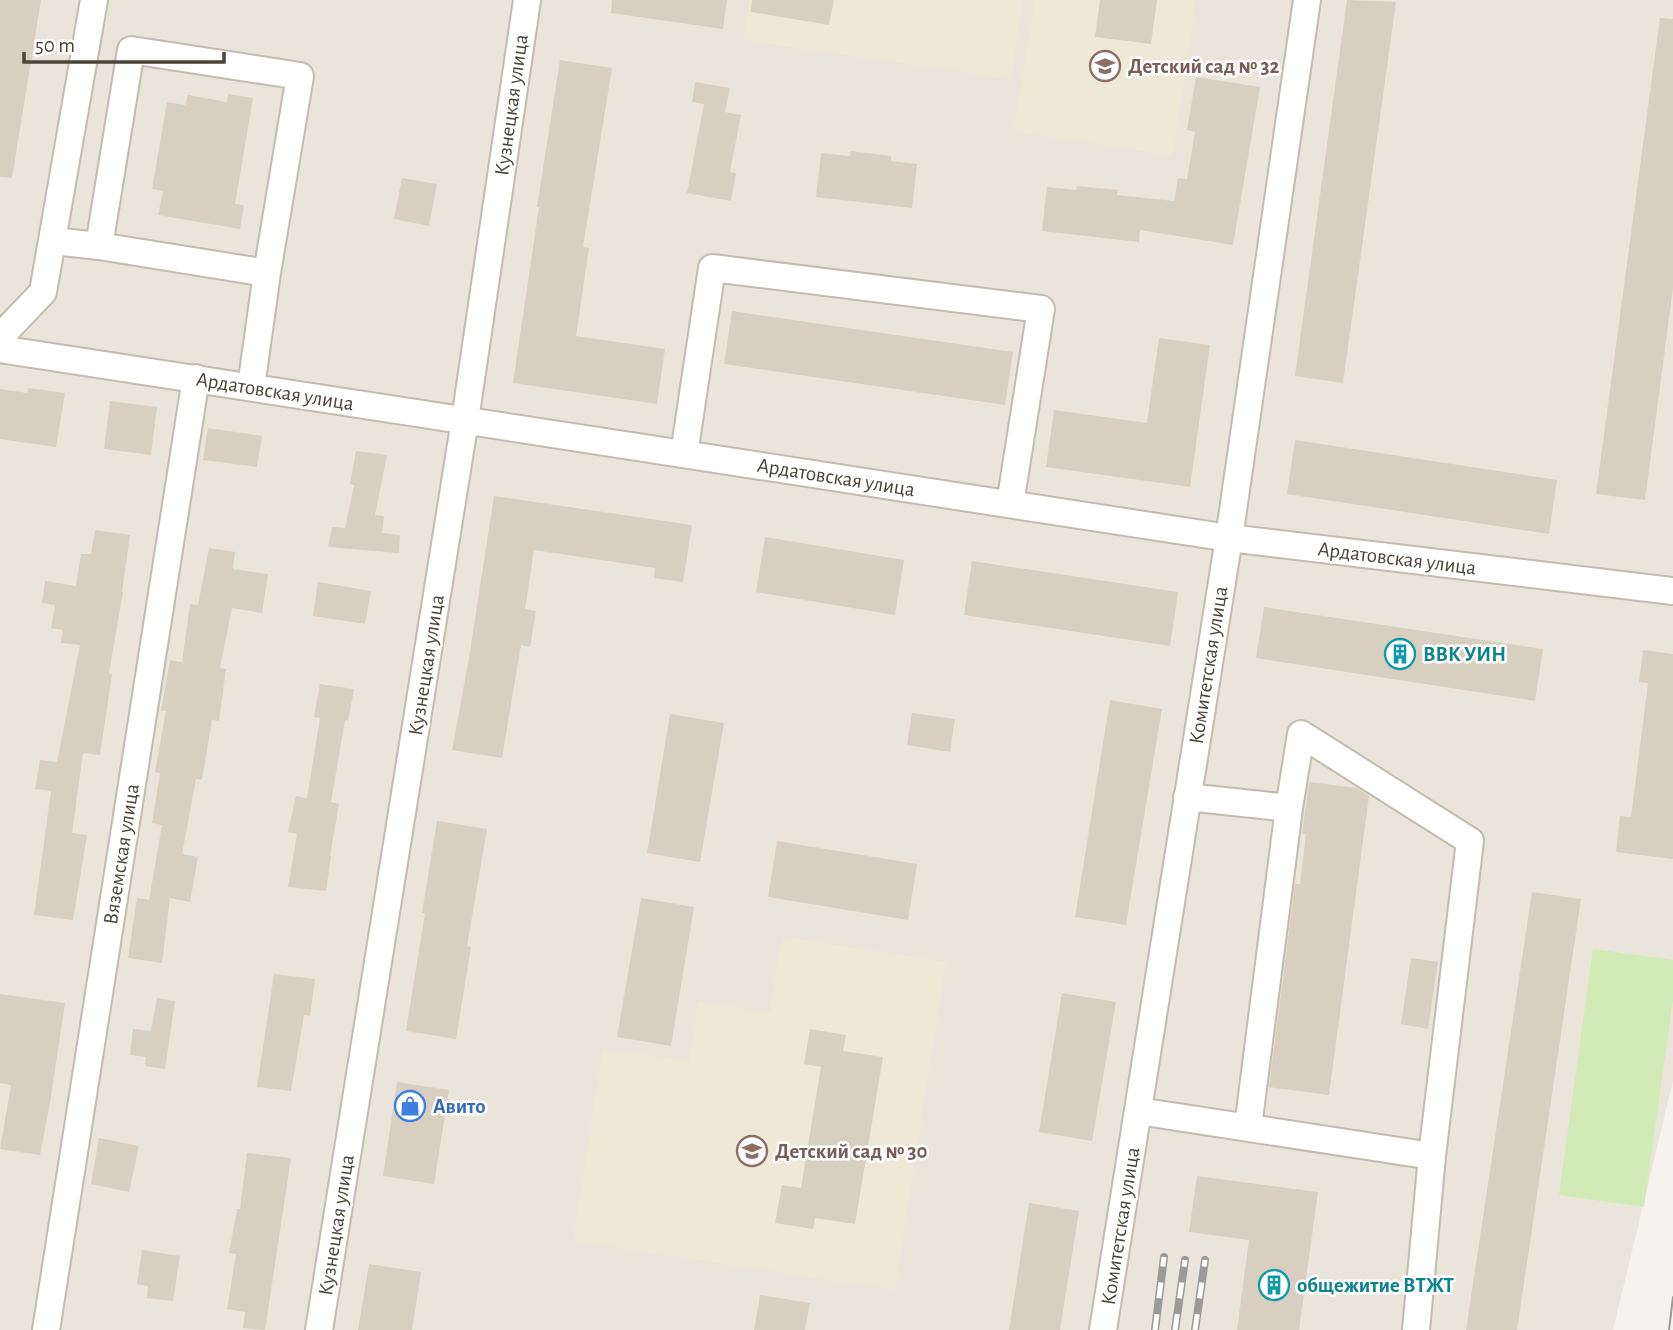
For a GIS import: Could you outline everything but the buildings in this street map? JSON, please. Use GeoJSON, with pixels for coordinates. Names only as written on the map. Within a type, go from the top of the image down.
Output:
{"type":"FeatureCollection","features":[{"type":"Feature","properties":{"kind":"street"},"geometry":{"type":"LineString","coordinates":[[0,337],[43,292],[94,0]]}},
{"type":"Feature","properties":{"kind":"street","name":"Кузнецкая улица"},"geometry":{"type":"LineString","coordinates":[[319,1330],[466,420],[527,0]]}},
{"type":"Feature","properties":{"kind":"street","name":"Комитетская улица"},"geometry":{"type":"LineString","coordinates":[[1103,1330],[1229,538],[1307,0]]}},
{"type":"Feature","properties":{"kind":"street"},"geometry":{"type":"LineString","coordinates":[[99,246],[131,50],[300,76],[251,387]]}},
{"type":"Feature","properties":{"kind":"street"},"geometry":{"type":"LineString","coordinates":[[53,241],[267,273]]}},
{"type":"Feature","properties":{"kind":"street"},"geometry":{"type":"LineString","coordinates":[[684,454],[712,268],[1041,310],[1010,504]]}},
{"type":"Feature","properties":{"kind":"street","name":"Ардатовская улица"},"geometry":{"type":"LineString","coordinates":[[0,349],[1229,538],[1673,591]]}},
{"type":"Feature","properties":{"kind":"street","name":"Вяземская улица"},"geometry":{"type":"LineString","coordinates":[[46,1330],[196,378]]}},
{"type":"Feature","properties":{"kind":"street"},"geometry":{"type":"LineString","coordinates":[[1248,1127],[1301,734],[1470,841],[1432,1156],[1416,1330]]}},
{"type":"Feature","properties":{"kind":"street"},"geometry":{"type":"LineString","coordinates":[[1186,797],[1289,808]]}},
{"type":"Feature","properties":{"kind":"street"},"geometry":{"type":"LineString","coordinates":[[1138,1111],[1432,1156]]}},
{"type":"Feature","properties":{"kind":"shaded area"},"geometry":{"type":"Polygon","coordinates":[[[0,0],[1673,0],[1673,1081],[1613,1330],[0,1330],[0,0]]]}},
{"type":"Feature","properties":{"kind":"shaded area"},"geometry":{"type":"Polygon","coordinates":[[[749,0],[1023,0],[1011,79],[743,40],[749,0]]]}},
{"type":"Feature","properties":{"kind":"shaded area","name":"Детский сад № 32"},"geometry":{"type":"Polygon","coordinates":[[[1035,0],[1196,0],[1173,156],[1014,131],[1035,0]]]}},
{"type":"Feature","properties":{"kind":"shaded area","name":"Детский сад № 30"},"geometry":{"type":"Polygon","coordinates":[[[782,937],[946,962],[895,1290],[573,1241],[603,1049],[689,1062],[698,1002],[770,1012],[782,937]]]}},
{"type":"Feature","properties":{"kind":"green space"},"geometry":{"type":"Polygon","coordinates":[[[1593,949],[1673,960],[1673,999],[1644,1207],[1559,1195],[1593,949]]]}},
{"type":"Feature","properties":{"kind":"tram line"},"geometry":{"type":"LineString","coordinates":[[1669,1330],[1673,1297]]}},
{"type":"Feature","properties":{"kind":"railway"},"geometry":{"type":"LineString","coordinates":[[1155,1330],[1164,1257]]}},
{"type":"Feature","properties":{"kind":"railway"},"geometry":{"type":"LineString","coordinates":[[1175,1330],[1185,1260]]}},
{"type":"Feature","properties":{"kind":"railway"},"geometry":{"type":"LineString","coordinates":[[1195,1330],[1205,1260]]}},
{"type":"Feature","properties":{"kind":"place","name":"Детский сад № 32"},"geometry":{"type":"Point","coordinates":[1105,66]}},
{"type":"Feature","properties":{"kind":"place","name":"ВВК УИН"},"geometry":{"type":"Point","coordinates":[1400,654]}},
{"type":"Feature","properties":{"kind":"place","name":"Авито"},"geometry":{"type":"Point","coordinates":[410,1106]}},
{"type":"Feature","properties":{"kind":"place","name":"Детский сад № 30"},"geometry":{"type":"Point","coordinates":[752,1151]}},
{"type":"Feature","properties":{"kind":"place","name":"общежитие ВТЖТ"},"geometry":{"type":"Point","coordinates":[1274,1285]}}]}
